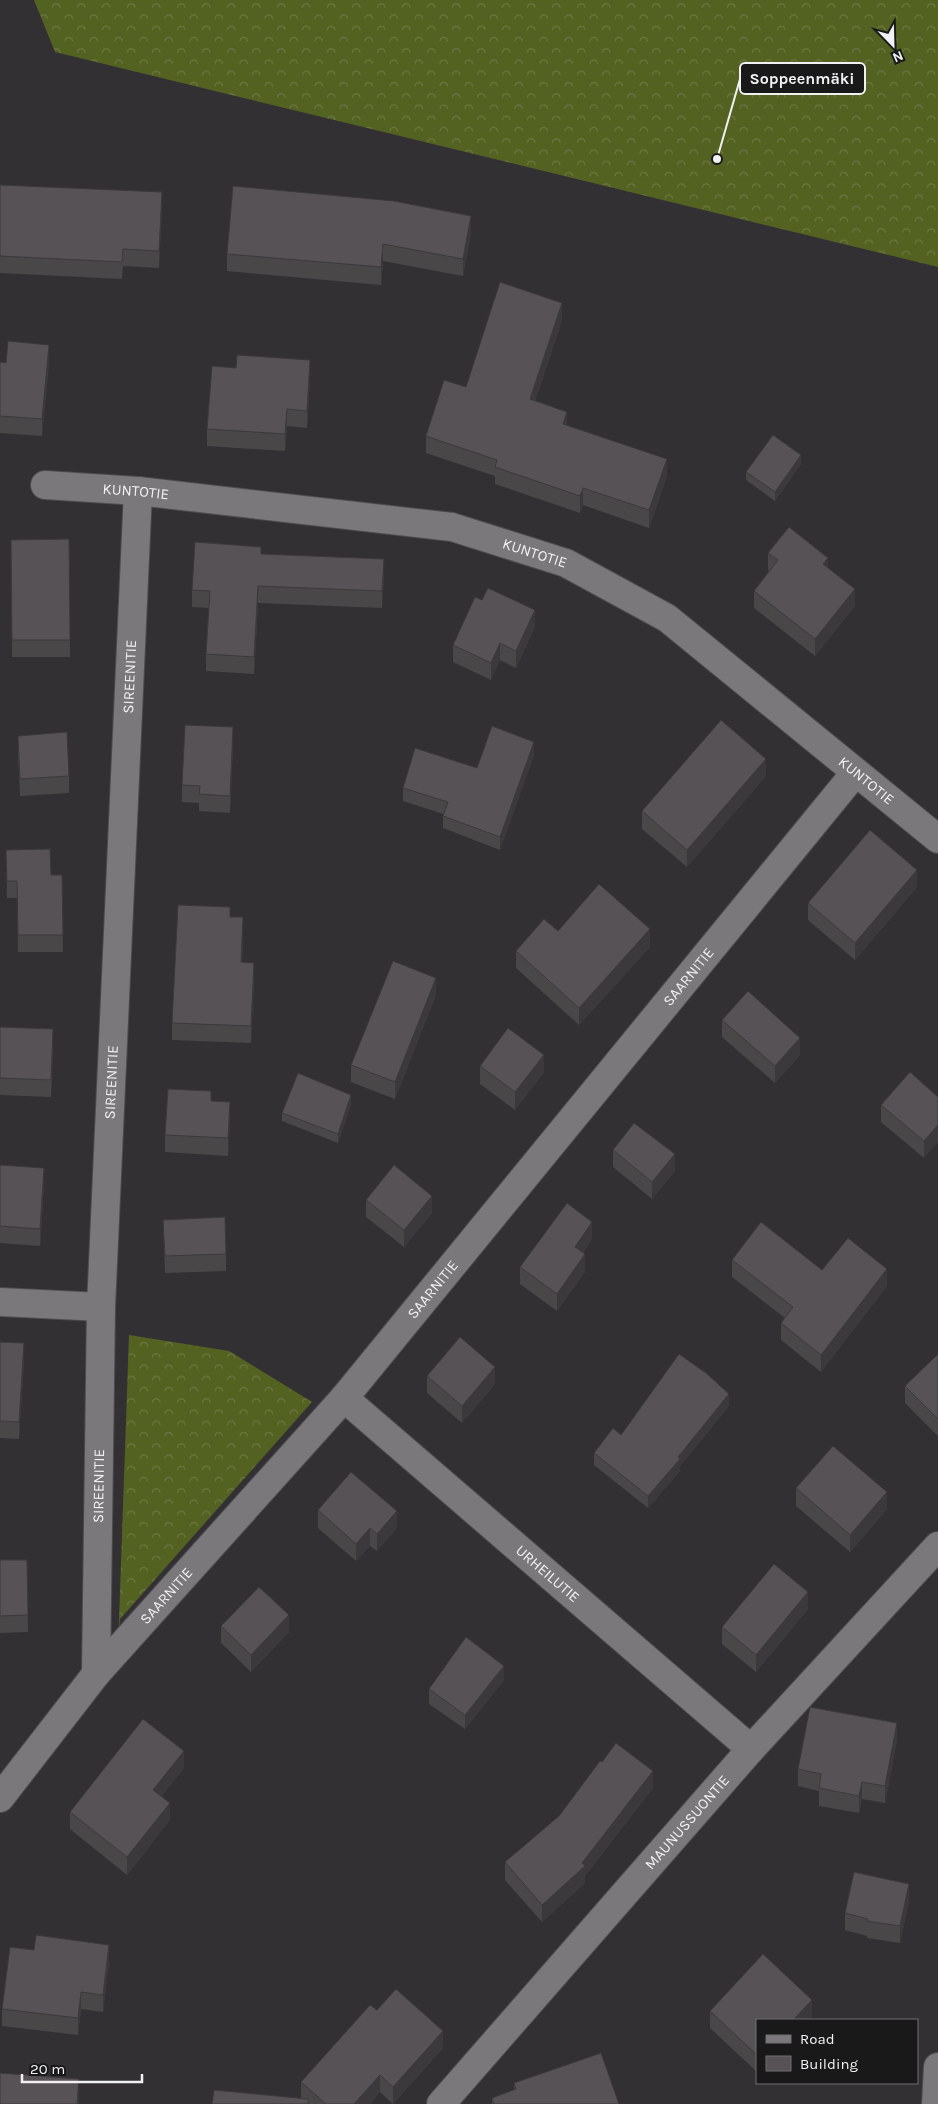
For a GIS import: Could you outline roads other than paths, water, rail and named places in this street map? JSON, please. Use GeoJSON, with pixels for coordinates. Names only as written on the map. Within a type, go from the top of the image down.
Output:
{"type":"FeatureCollection","features":[{"type":"Feature","properties":{"kind":"street","name":"KUNTOTIE"},"geometry":{"type":"LineString","coordinates":[[45,485],[138,491],[452,527],[566,563],[667,618],[938,839]]}},
{"type":"Feature","properties":{"kind":"street","name":"SIREENITIE"},"geometry":{"type":"LineString","coordinates":[[96,1674],[101,1307],[138,491]]}},
{"type":"Feature","properties":{"kind":"street","name":"SAARNITIE"},"geometry":{"type":"LineString","coordinates":[[0,1798],[96,1674],[344,1398],[855,772]]}},
{"type":"Feature","properties":{"kind":"street"},"geometry":{"type":"LineString","coordinates":[[0,1302],[101,1307]]}},
{"type":"Feature","properties":{"kind":"street","name":"URHEILUTIE"},"geometry":{"type":"LineString","coordinates":[[344,1398],[750,1749]]}},
{"type":"Feature","properties":{"kind":"street","name":"MAUNUSSUONTIE"},"geometry":{"type":"LineString","coordinates":[[441,2104],[750,1749],[938,1546]]}},
{"type":"Feature","properties":{"kind":"street"},"geometry":{"type":"LineString","coordinates":[[936,2104],[938,2067]]}},
{"type":"Feature","properties":{"kind":"place","name":"Soppeenmäki"},"geometry":{"type":"Point","coordinates":[717,159]}}]}
